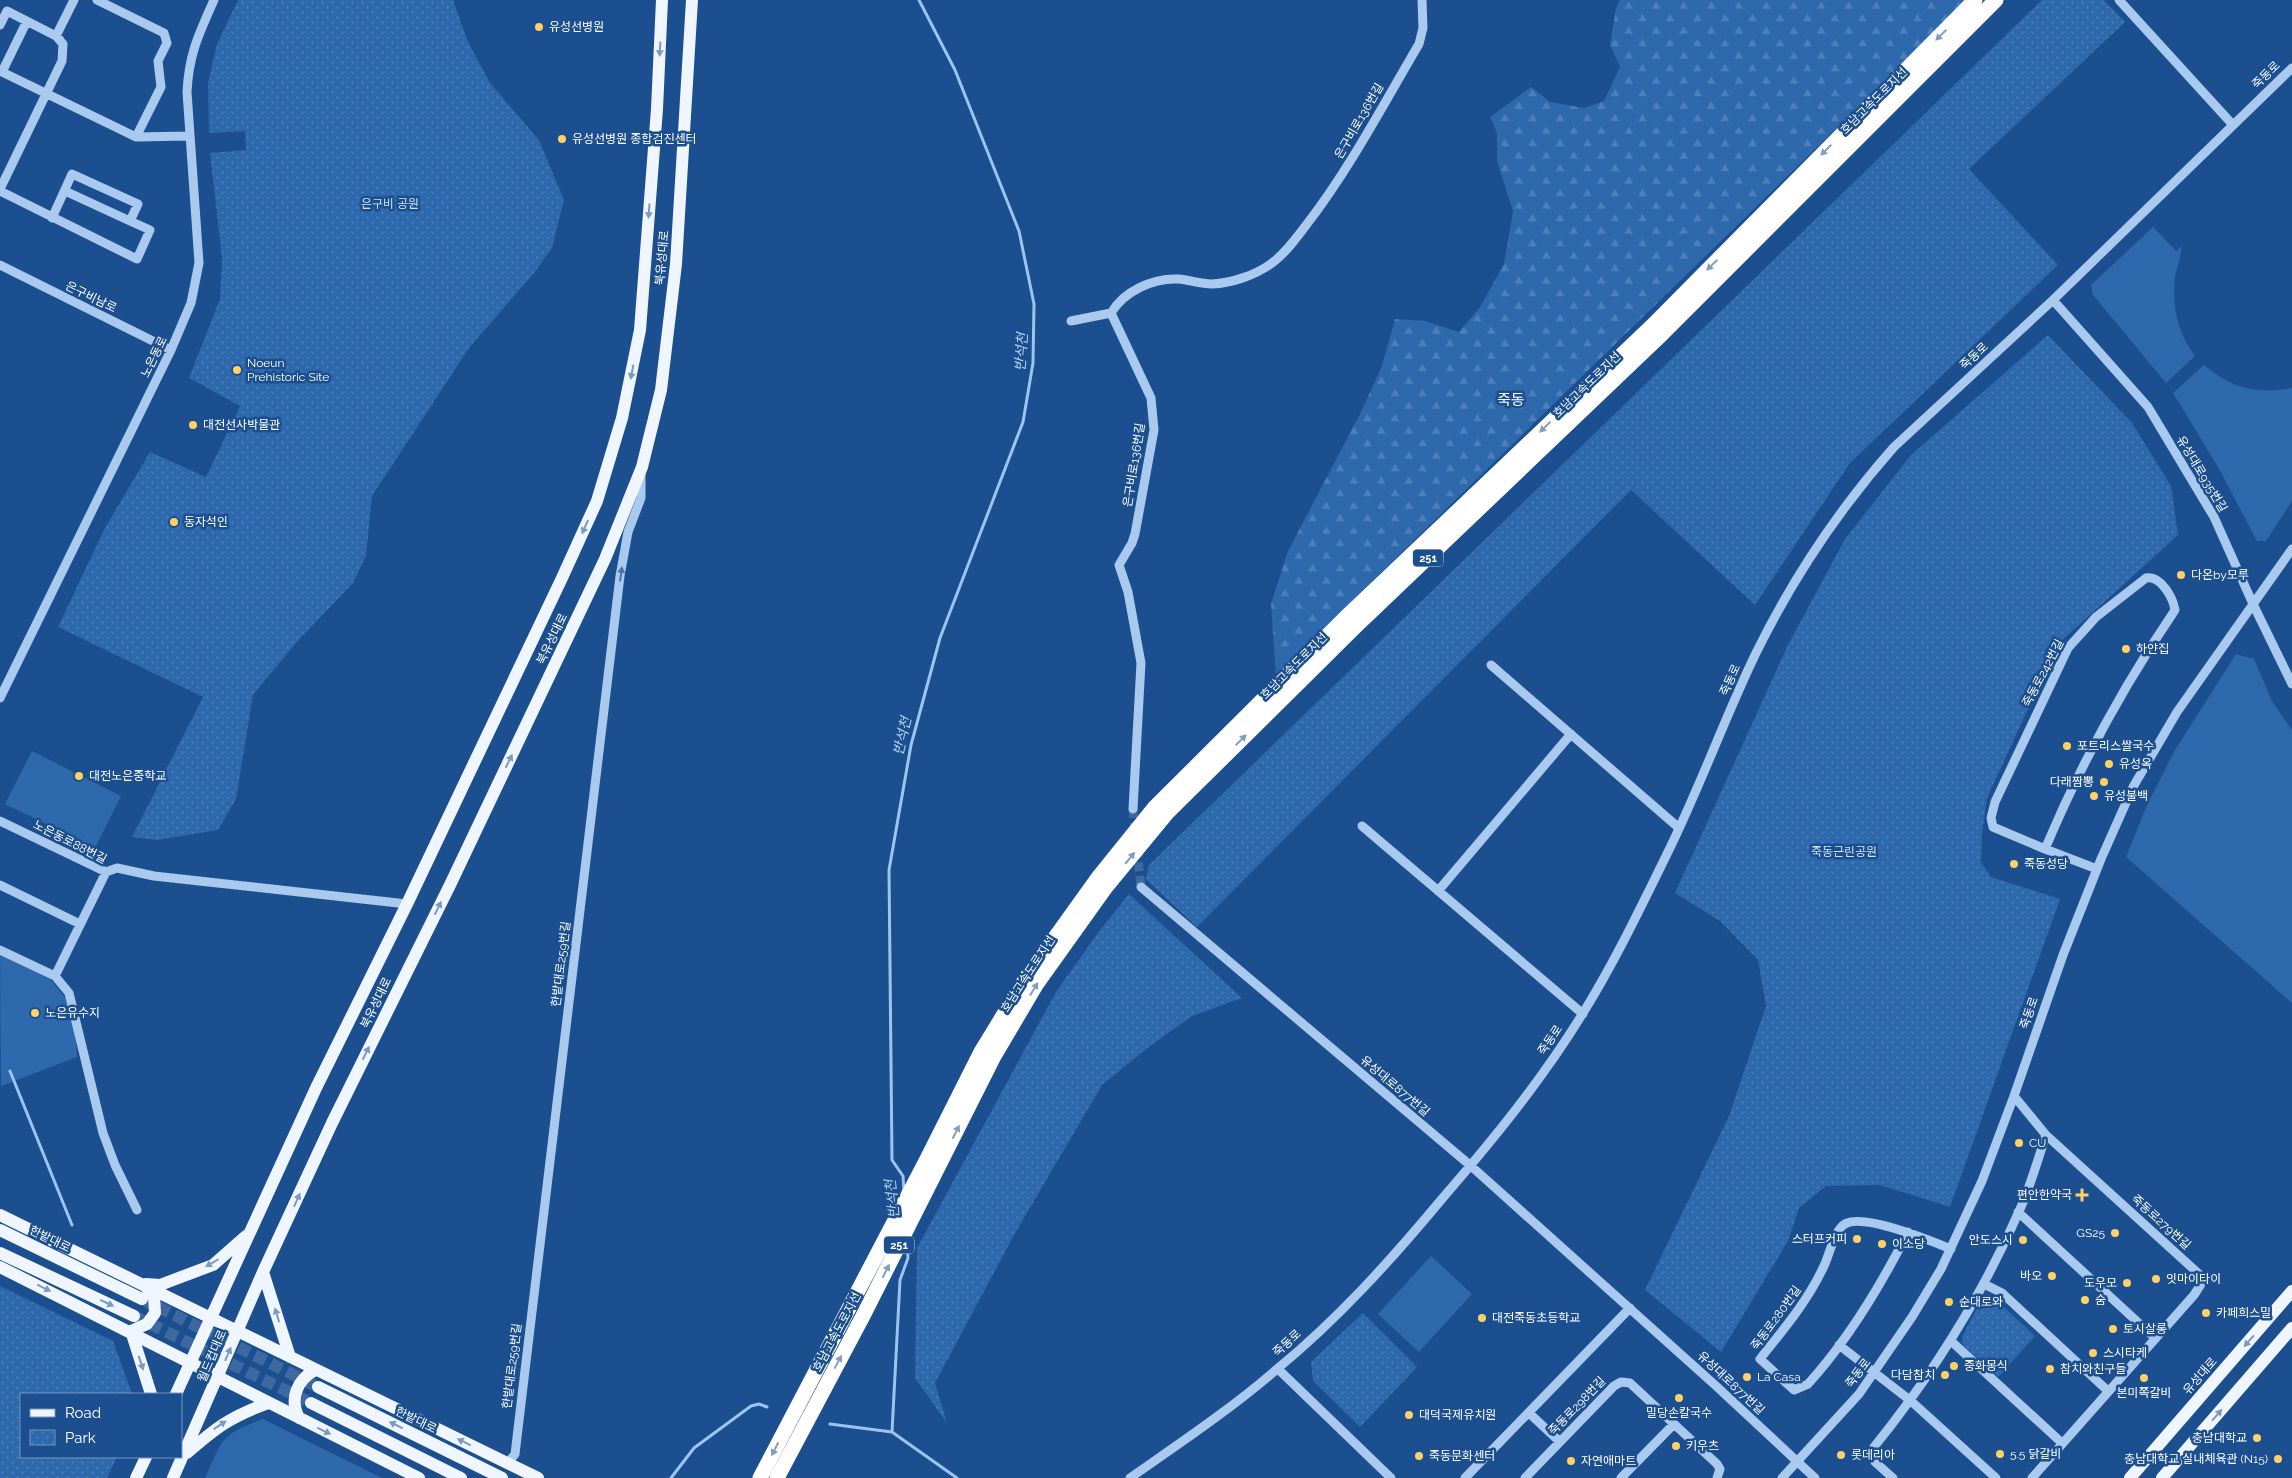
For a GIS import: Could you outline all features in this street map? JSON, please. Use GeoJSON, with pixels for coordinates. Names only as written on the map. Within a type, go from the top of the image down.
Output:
{"type":"FeatureCollection","features":[{"type":"Feature","properties":{"kind":"highway","name":"호남고속도로지선"},"geometry":{"type":"LineString","coordinates":[[760,1478],[981,1052],[1026,978],[1097,879],[1155,807],[1344,619],[1652,326],[1975,0]]}},
{"type":"Feature","properties":{"kind":"highway","name":"호남고속도로지선"},"geometry":{"type":"LineString","coordinates":[[777,1478],[864,1314],[993,1058],[1036,985],[1106,886],[1167,813],[1354,628],[1662,334],[1996,0]]}},
{"type":"Feature","properties":{"kind":"main road","name":"북유성대로"},"geometry":{"type":"LineString","coordinates":[[250,1233],[316,1088],[407,904],[597,501],[622,418],[640,330],[657,109],[662,0]]}},
{"type":"Feature","properties":{"kind":"main road","name":"북유성대로"},"geometry":{"type":"LineString","coordinates":[[277,1244],[332,1123],[450,885],[605,559],[642,467],[661,390],[676,264],[692,0]]}},
{"type":"Feature","properties":{"kind":"main road"},"geometry":{"type":"LineString","coordinates":[[0,1215],[154,1296],[155,1313],[147,1324],[131,1331]]}},
{"type":"Feature","properties":{"kind":"main road","name":"한밭대로"},"geometry":{"type":"LineString","coordinates":[[0,1230],[141,1289]]}},
{"type":"Feature","properties":{"kind":"main road","name":"월드컵대로"},"geometry":{"type":"LineString","coordinates":[[176,1393],[250,1233]]}},
{"type":"Feature","properties":{"kind":"main road"},"geometry":{"type":"LineString","coordinates":[[141,1289],[160,1285],[213,1264],[250,1233]]}},
{"type":"Feature","properties":{"kind":"main road","name":"월드컵대로"},"geometry":{"type":"LineString","coordinates":[[174,1478],[263,1272],[277,1244]]}},
{"type":"Feature","properties":{"kind":"main road"},"geometry":{"type":"LineString","coordinates":[[0,1253],[134,1316]]}},
{"type":"Feature","properties":{"kind":"main road"},"geometry":{"type":"LineString","coordinates":[[0,1267],[131,1331],[268,1403],[419,1478]]}},
{"type":"Feature","properties":{"kind":"main road"},"geometry":{"type":"LineString","coordinates":[[263,1272],[290,1357]]}},
{"type":"Feature","properties":{"kind":"main road"},"geometry":{"type":"LineString","coordinates":[[141,1289],[212,1319],[538,1478]]}},
{"type":"Feature","properties":{"kind":"main road","name":"유성대로"},"geometry":{"type":"LineString","coordinates":[[2130,1478],[2292,1291]]}},
{"type":"Feature","properties":{"kind":"main road"},"geometry":{"type":"LineString","coordinates":[[2162,1478],[2292,1328]]}},
{"type":"Feature","properties":{"kind":"main road"},"geometry":{"type":"LineString","coordinates":[[131,1331],[151,1393]]}},
{"type":"Feature","properties":{"kind":"main road"},"geometry":{"type":"LineString","coordinates":[[299,1418],[294,1407],[295,1394],[304,1377],[315,1370]]}},
{"type":"Feature","properties":{"kind":"main road","name":"한밭대로"},"geometry":{"type":"LineString","coordinates":[[318,1387],[502,1478]]}},
{"type":"Feature","properties":{"kind":"main road"},"geometry":{"type":"LineString","coordinates":[[183,1456],[216,1427],[237,1414],[268,1403]]}},
{"type":"Feature","properties":{"kind":"main road"},"geometry":{"type":"LineString","coordinates":[[311,1403],[462,1478]]}},
{"type":"Feature","properties":{"kind":"main road"},"geometry":{"type":"LineString","coordinates":[[136,1478],[146,1458]]}},
{"type":"Feature","properties":{"kind":"street"},"geometry":{"type":"LineString","coordinates":[[56,36],[74,0]]}},
{"type":"Feature","properties":{"kind":"street"},"geometry":{"type":"LineString","coordinates":[[97,0],[164,34],[167,42],[158,61],[161,87],[136,137]]}},
{"type":"Feature","properties":{"kind":"street","name":"노은동로"},"geometry":{"type":"LineString","coordinates":[[0,698],[172,350],[191,303],[199,263],[189,136],[188,64],[214,0]]}},
{"type":"Feature","properties":{"kind":"street","name":"은구비로136번길"},"geometry":{"type":"LineString","coordinates":[[1133,809],[1141,663],[1132,608],[1119,565],[1135,534],[1154,430],[1154,414],[1152,398],[1111,313],[1118,302],[1153,282],[1181,279],[1196,283],[1212,284],[1231,280],[1255,273],[1273,263],[1283,254],[1333,189],[1419,44],[1422,28],[1422,0]]}},
{"type":"Feature","properties":{"kind":"street"},"geometry":{"type":"LineString","coordinates":[[2119,0],[2233,124]]}},
{"type":"Feature","properties":{"kind":"street"},"geometry":{"type":"LineString","coordinates":[[0,25],[7,11],[56,36],[63,44],[64,54],[0,190],[52,218],[137,259],[150,230],[64,191]]}},
{"type":"Feature","properties":{"kind":"street"},"geometry":{"type":"LineString","coordinates":[[27,21],[1,71],[136,137],[189,136]]}},
{"type":"Feature","properties":{"kind":"street","name":"죽동로"},"geometry":{"type":"LineString","coordinates":[[1130,1478],[1224,1412],[1278,1369],[1360,1292],[1393,1257],[1471,1166],[1522,1103],[1583,1014],[1604,977],[1679,828],[1756,653],[1787,593],[1841,510],[1894,447],[2053,300],[2292,68]]}},
{"type":"Feature","properties":{"kind":"street"},"geometry":{"type":"LineString","coordinates":[[52,218],[72,174],[138,204],[130,221]]}},
{"type":"Feature","properties":{"kind":"street","name":"은구비남로"},"geometry":{"type":"LineString","coordinates":[[0,266],[172,350]]}},
{"type":"Feature","properties":{"kind":"street","name":"유성대로935번길"},"geometry":{"type":"LineString","coordinates":[[2053,300],[2148,407],[2214,517],[2292,684]]}},
{"type":"Feature","properties":{"kind":"street"},"geometry":{"type":"LineString","coordinates":[[1070,321],[1111,313]]}},
{"type":"Feature","properties":{"kind":"street","name":"한밭대로259번길"},"geometry":{"type":"LineString","coordinates":[[508,1464],[514,1454],[625,546],[641,498],[642,467]]}},
{"type":"Feature","properties":{"kind":"street","name":"죽동로"},"geometry":{"type":"LineString","coordinates":[[1782,1478],[1859,1394],[1875,1373],[1912,1318],[1951,1249],[1982,1181],[2014,1096],[2062,955],[2133,787],[2217,654],[2292,548]]}},
{"type":"Feature","properties":{"kind":"street","name":"죽동로242번길"},"geometry":{"type":"LineString","coordinates":[[2045,850],[2080,771],[2148,650],[2175,610],[2174,600],[2157,579],[2146,578],[2096,617],[2068,648],[1994,802],[1991,818],[1996,830],[2045,850],[2097,869]]}},
{"type":"Feature","properties":{"kind":"street"},"geometry":{"type":"LineString","coordinates":[[1491,665],[1679,828]]}},
{"type":"Feature","properties":{"kind":"street"},"geometry":{"type":"LineString","coordinates":[[1438,891],[1571,734]]}},
{"type":"Feature","properties":{"kind":"street","name":"노은동로88번길"},"geometry":{"type":"LineString","coordinates":[[0,821],[106,872],[55,976]]}},
{"type":"Feature","properties":{"kind":"street"},"geometry":{"type":"LineString","coordinates":[[1362,826],[1583,1014]]}},
{"type":"Feature","properties":{"kind":"street"},"geometry":{"type":"LineString","coordinates":[[106,872],[117,868],[154,876],[407,904]]}},
{"type":"Feature","properties":{"kind":"street"},"geometry":{"type":"LineString","coordinates":[[0,885],[80,924]]}},
{"type":"Feature","properties":{"kind":"street","name":"유성대로877번길"},"geometry":{"type":"LineString","coordinates":[[1141,887],[1471,1166],[1630,1308],[1814,1478]]}},
{"type":"Feature","properties":{"kind":"street"},"geometry":{"type":"LineString","coordinates":[[0,950],[55,976],[69,993],[103,1133],[114,1165],[137,1210]]}},
{"type":"Feature","properties":{"kind":"street","name":"죽동로279번길"},"geometry":{"type":"LineString","coordinates":[[2014,1096],[2046,1135],[2199,1274],[2201,1284],[2194,1295],[2032,1478]]}},
{"type":"Feature","properties":{"kind":"street"},"geometry":{"type":"LineString","coordinates":[[1893,1478],[1875,1462],[1874,1447],[1911,1401],[1951,1341],[1984,1284],[2018,1212],[2046,1135]]}},
{"type":"Feature","properties":{"kind":"street"},"geometry":{"type":"LineString","coordinates":[[2018,1212],[2155,1338]]}},
{"type":"Feature","properties":{"kind":"street","name":"죽동로280번길"},"geometry":{"type":"LineString","coordinates":[[1908,1232],[1887,1273],[1839,1345],[1808,1384],[1794,1390],[1760,1359],[1808,1296],[1823,1268],[1837,1233],[1845,1224],[1856,1221],[1908,1232],[1951,1249]]}},
{"type":"Feature","properties":{"kind":"street"},"geometry":{"type":"LineString","coordinates":[[1984,1284],[2002,1294],[2108,1391]]}},
{"type":"Feature","properties":{"kind":"street"},"geometry":{"type":"LineString","coordinates":[[1465,1478],[1630,1308]]}},
{"type":"Feature","properties":{"kind":"street"},"geometry":{"type":"LineString","coordinates":[[1951,1341],[2062,1443]]}},
{"type":"Feature","properties":{"kind":"street"},"geometry":{"type":"LineString","coordinates":[[1839,1345],[1911,1401],[1996,1478]]}},
{"type":"Feature","properties":{"kind":"street","name":"죽동로"},"geometry":{"type":"LineString","coordinates":[[1278,1369],[1391,1478]]}},
{"type":"Feature","properties":{"kind":"street","name":"죽동로298번길"},"geometry":{"type":"LineString","coordinates":[[1525,1478],[1620,1382],[1630,1383],[1718,1464],[1720,1470],[1717,1478]]}},
{"type":"Feature","properties":{"kind":"street"},"geometry":{"type":"LineString","coordinates":[[1529,1413],[1560,1442]]}},
{"type":"Feature","properties":{"kind":"street"},"geometry":{"type":"LineString","coordinates":[[1621,1478],[1674,1424]]}},
{"type":"Feature","properties":{"kind":"green space","name":"은구비 공원"},"geometry":{"type":"Polygon","coordinates":[[[238,0],[453,0],[468,42],[490,83],[539,140],[564,200],[552,248],[534,273],[469,348],[372,496],[366,556],[353,583],[295,644],[253,695],[236,799],[218,830],[157,840],[132,837],[203,697],[58,627],[105,528],[150,452],[206,477],[240,406],[189,378],[220,299],[222,258],[210,153],[246,150],[245,131],[209,133],[208,83],[217,44],[238,0]]]}},
{"type":"Feature","properties":{"kind":"green space"},"geometry":{"type":"Polygon","coordinates":[[[1620,0],[1968,0],[1276,675],[1271,604],[1288,551],[1360,414],[1382,366],[1395,319],[1425,321],[1459,332],[1480,307],[1504,264],[1513,211],[1497,161],[1497,133],[1490,117],[1531,87],[1550,102],[1584,108],[1604,101],[1620,67],[1610,45],[1616,8],[1620,0]]]}},
{"type":"Feature","properties":{"kind":"green space"},"geometry":{"type":"Polygon","coordinates":[[[2042,0],[2104,0],[2125,22],[1969,169],[2058,265],[1850,463],[1755,605],[1631,490],[1197,927],[1146,879],[1149,865],[2042,0]]]}},
{"type":"Feature","properties":{"kind":"green space"},"geometry":{"type":"Polygon","coordinates":[[[2153,227],[2176,251],[2182,246],[2175,277],[2175,309],[2180,328],[2195,356],[2166,383],[2093,295],[2091,285],[2153,227]]]}},
{"type":"Feature","properties":{"kind":"green space","name":"죽동근린공원"},"geometry":{"type":"Polygon","coordinates":[[[2048,335],[2132,423],[2171,486],[2178,535],[2058,644],[1987,798],[1982,833],[1981,862],[1991,877],[2060,899],[1950,1207],[1880,1185],[1826,1186],[1799,1208],[1788,1241],[1721,1352],[1645,1290],[1729,1116],[1766,1006],[1758,960],[1720,921],[1675,893],[1788,645],[1845,539],[1911,455],[2048,335]]]}},
{"type":"Feature","properties":{"kind":"green space"},"geometry":{"type":"Polygon","coordinates":[[[2204,365],[2225,380],[2245,388],[2279,390],[2292,388],[2292,501],[2266,541],[2257,541],[2218,467],[2173,393],[2204,365]]]}},
{"type":"Feature","properties":{"kind":"green space"},"geometry":{"type":"Polygon","coordinates":[[[2236,654],[2254,659],[2272,701],[2292,730],[2292,1003],[2126,857],[2147,805],[2175,750],[2236,654]]]}},
{"type":"Feature","properties":{"kind":"green space"},"geometry":{"type":"Polygon","coordinates":[[[32,751],[121,796],[95,848],[5,804],[32,751]]]}},
{"type":"Feature","properties":{"kind":"green space"},"geometry":{"type":"Polygon","coordinates":[[[1129,894],[1242,998],[1192,1016],[1150,1046],[1102,1085],[1014,1235],[935,1383],[947,1423],[915,1378],[917,1248],[1056,992],[1100,930],[1129,894]]]}},
{"type":"Feature","properties":{"kind":"green space","name":"노은유수지"},"geometry":{"type":"Polygon","coordinates":[[[0,955],[48,976],[67,1000],[75,1026],[77,1057],[1,1086],[0,955]]]}},
{"type":"Feature","properties":{"kind":"green space"},"geometry":{"type":"Polygon","coordinates":[[[1431,1256],[1472,1294],[1419,1352],[1378,1314],[1431,1256]]]}},
{"type":"Feature","properties":{"kind":"green space"},"geometry":{"type":"Polygon","coordinates":[[[0,1286],[113,1341],[132,1393],[20,1393],[20,1458],[117,1458],[107,1478],[0,1478],[0,1286]]]}},
{"type":"Feature","properties":{"kind":"green space"},"geometry":{"type":"Polygon","coordinates":[[[1990,1294],[2035,1336],[1998,1377],[1963,1345],[1962,1337],[1984,1295],[1990,1294]]]}},
{"type":"Feature","properties":{"kind":"green space"},"geometry":{"type":"Polygon","coordinates":[[[1363,1313],[1417,1367],[1360,1427],[1313,1381],[1311,1362],[1363,1313]]]}},
{"type":"Feature","properties":{"kind":"green space"},"geometry":{"type":"Polygon","coordinates":[[[263,1419],[382,1478],[205,1478],[220,1445],[225,1439],[238,1429],[263,1419]]]}},
{"type":"Feature","properties":{"kind":"waterway","name":"반석천"},"geometry":{"type":"LineString","coordinates":[[904,1192],[903,1176],[892,1160],[889,870],[911,745],[940,638],[1023,422],[1033,363],[1034,304],[1019,231],[955,70],[919,0]]}},
{"type":"Feature","properties":{"kind":"waterway"},"geometry":{"type":"LineString","coordinates":[[10,1071],[72,1225]]}},
{"type":"Feature","properties":{"kind":"waterway","name":"반석천"},"geometry":{"type":"LineString","coordinates":[[907,1243],[908,1258],[900,1280],[892,1432],[957,1478]]}},
{"type":"Feature","properties":{"kind":"waterway"},"geometry":{"type":"LineString","coordinates":[[671,1478],[694,1448],[751,1406],[759,1404],[767,1407]]}},
{"type":"Feature","properties":{"kind":"waterway"},"geometry":{"type":"LineString","coordinates":[[830,1424],[892,1432]]}},
{"type":"Feature","properties":{"kind":"tunnel"},"geometry":{"type":"LineString","coordinates":[[1133,809],[1135,831]]}},
{"type":"Feature","properties":{"kind":"tunnel"},"geometry":{"type":"LineString","coordinates":[[1137,849],[1141,887]]}},
{"type":"Feature","properties":{"kind":"tunnel"},"geometry":{"type":"LineString","coordinates":[[142,1299],[318,1387]]}},
{"type":"Feature","properties":{"kind":"tunnel"},"geometry":{"type":"LineString","coordinates":[[134,1316],[311,1403]]}},
{"type":"Feature","properties":{"kind":"place","name":"유성선병원"},"geometry":{"type":"Point","coordinates":[539,27]}},
{"type":"Feature","properties":{"kind":"place","name":"유성선병원 종합검진센터"},"geometry":{"type":"Point","coordinates":[562,139]}},
{"type":"Feature","properties":{"kind":"place","name":"Noeun Prehistoric Site"},"geometry":{"type":"Point","coordinates":[237,370]}},
{"type":"Feature","properties":{"kind":"place","name":"대전선사박물관"},"geometry":{"type":"Point","coordinates":[193,425]}},
{"type":"Feature","properties":{"kind":"place","name":"동자석인"},"geometry":{"type":"Point","coordinates":[174,522]}},
{"type":"Feature","properties":{"kind":"place","name":"다온by모루"},"geometry":{"type":"Point","coordinates":[2181,575]}},
{"type":"Feature","properties":{"kind":"place","name":"하얀집"},"geometry":{"type":"Point","coordinates":[2126,649]}},
{"type":"Feature","properties":{"kind":"place","name":"포트리스쌀국수"},"geometry":{"type":"Point","coordinates":[2067,746]}},
{"type":"Feature","properties":{"kind":"place","name":"유성옥"},"geometry":{"type":"Point","coordinates":[2109,764]}},
{"type":"Feature","properties":{"kind":"place","name":"대전노은중학교"},"geometry":{"type":"Point","coordinates":[79,776]}},
{"type":"Feature","properties":{"kind":"place","name":"다래짬뽕"},"geometry":{"type":"Point","coordinates":[2104,782]}},
{"type":"Feature","properties":{"kind":"place","name":"유성불백"},"geometry":{"type":"Point","coordinates":[2094,796]}},
{"type":"Feature","properties":{"kind":"place","name":"죽동성당"},"geometry":{"type":"Point","coordinates":[2014,864]}},
{"type":"Feature","properties":{"kind":"place","name":"노은유수지"},"geometry":{"type":"Point","coordinates":[35,1013]}},
{"type":"Feature","properties":{"kind":"place","name":"CU"},"geometry":{"type":"Point","coordinates":[2019,1143]}},
{"type":"Feature","properties":{"kind":"place","name":"편안한약국"},"geometry":{"type":"Point","coordinates":[2082,1195]}},
{"type":"Feature","properties":{"kind":"place","name":"GS25"},"geometry":{"type":"Point","coordinates":[2115,1233]}},
{"type":"Feature","properties":{"kind":"place","name":"스터프커피"},"geometry":{"type":"Point","coordinates":[1857,1239]}},
{"type":"Feature","properties":{"kind":"place","name":"안도스시"},"geometry":{"type":"Point","coordinates":[2023,1240]}},
{"type":"Feature","properties":{"kind":"place","name":"이소당"},"geometry":{"type":"Point","coordinates":[1882,1244]}},
{"type":"Feature","properties":{"kind":"place","name":"바오"},"geometry":{"type":"Point","coordinates":[2052,1276]}},
{"type":"Feature","properties":{"kind":"place","name":"잇마이타이"},"geometry":{"type":"Point","coordinates":[2156,1279]}},
{"type":"Feature","properties":{"kind":"place","name":"도우모"},"geometry":{"type":"Point","coordinates":[2127,1283]}},
{"type":"Feature","properties":{"kind":"place","name":"숨"},"geometry":{"type":"Point","coordinates":[2085,1300]}},
{"type":"Feature","properties":{"kind":"place","name":"순대로와"},"geometry":{"type":"Point","coordinates":[1949,1302]}},
{"type":"Feature","properties":{"kind":"place","name":"카페희스밀"},"geometry":{"type":"Point","coordinates":[2206,1313]}},
{"type":"Feature","properties":{"kind":"place","name":"대전죽동초등학교"},"geometry":{"type":"Point","coordinates":[1482,1318]}},
{"type":"Feature","properties":{"kind":"place","name":"토시살롱"},"geometry":{"type":"Point","coordinates":[2113,1329]}},
{"type":"Feature","properties":{"kind":"place","name":"스시타케"},"geometry":{"type":"Point","coordinates":[2093,1353]}},
{"type":"Feature","properties":{"kind":"place","name":"중화몽식"},"geometry":{"type":"Point","coordinates":[1954,1366]}},
{"type":"Feature","properties":{"kind":"place","name":"참치와친구들"},"geometry":{"type":"Point","coordinates":[2050,1369]}},
{"type":"Feature","properties":{"kind":"place","name":"다담참치"},"geometry":{"type":"Point","coordinates":[1945,1375]}},
{"type":"Feature","properties":{"kind":"place","name":"La Casa"},"geometry":{"type":"Point","coordinates":[1747,1377]}},
{"type":"Feature","properties":{"kind":"place","name":"본미쪽갈비"},"geometry":{"type":"Point","coordinates":[2144,1378]}},
{"type":"Feature","properties":{"kind":"place","name":"밀당손칼국수"},"geometry":{"type":"Point","coordinates":[1679,1398]}},
{"type":"Feature","properties":{"kind":"place","name":"대덕국제유치원"},"geometry":{"type":"Point","coordinates":[1409,1415]}},
{"type":"Feature","properties":{"kind":"place","name":"충남대학교"},"geometry":{"type":"Point","coordinates":[2257,1438]}},
{"type":"Feature","properties":{"kind":"place","name":"키우츠"},"geometry":{"type":"Point","coordinates":[1676,1446]}},
{"type":"Feature","properties":{"kind":"place","name":"5.5 닭갈비"},"geometry":{"type":"Point","coordinates":[2000,1454]}},
{"type":"Feature","properties":{"kind":"place","name":"롯데리아"},"geometry":{"type":"Point","coordinates":[1841,1455]}},
{"type":"Feature","properties":{"kind":"place","name":"죽동문화센터"},"geometry":{"type":"Point","coordinates":[1419,1456]}},
{"type":"Feature","properties":{"kind":"place","name":"충남대학교 실내체육관 (N15)"},"geometry":{"type":"Point","coordinates":[2278,1459]}},
{"type":"Feature","properties":{"kind":"place","name":"자연애마트"},"geometry":{"type":"Point","coordinates":[1571,1461]}},
{"type":"Feature","properties":{"kind":"district","name":"죽동"},"geometry":{"type":"Point","coordinates":[1511,400]}}]}
